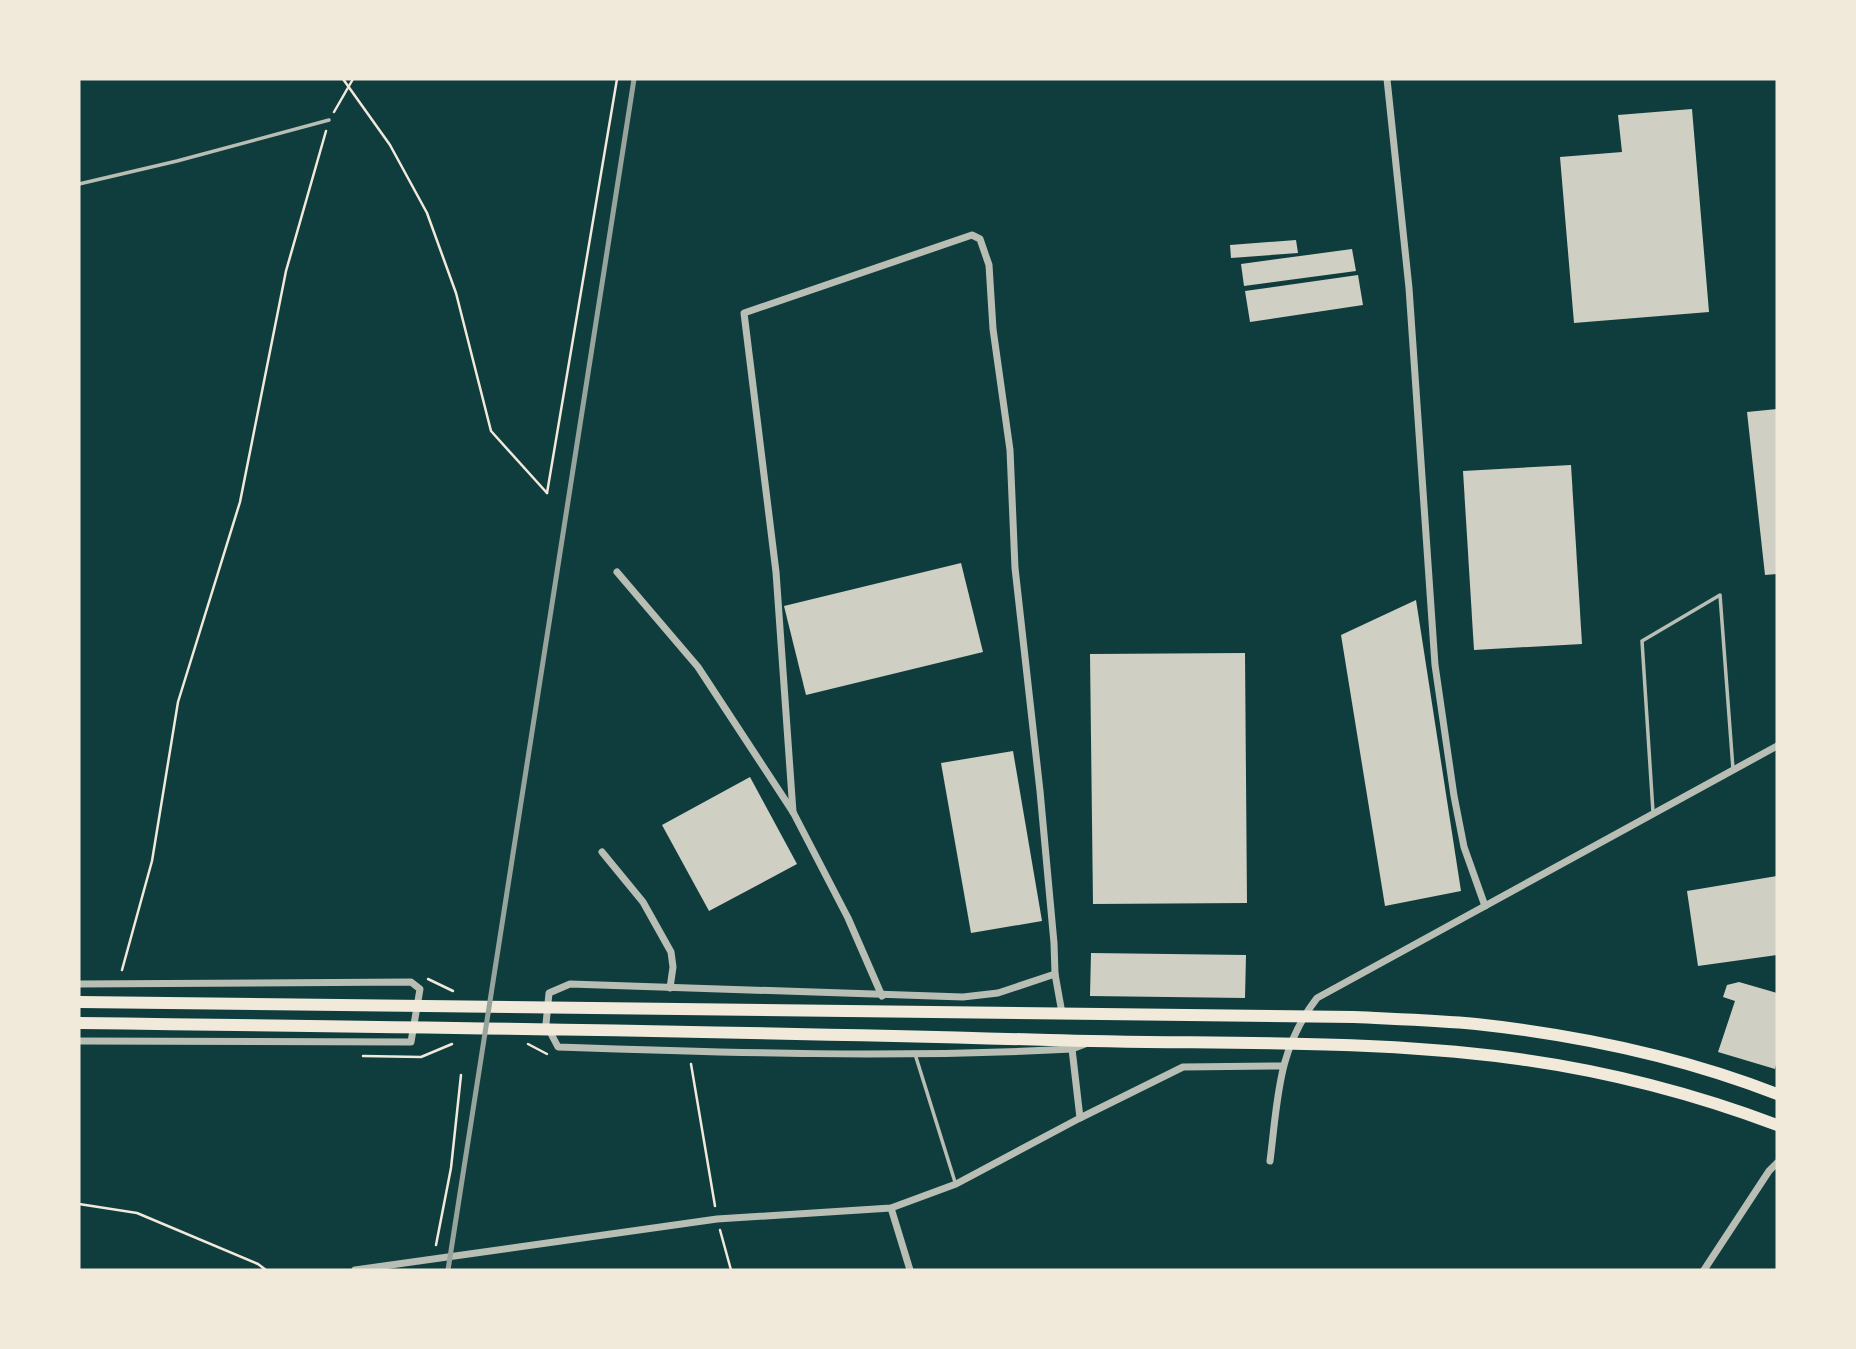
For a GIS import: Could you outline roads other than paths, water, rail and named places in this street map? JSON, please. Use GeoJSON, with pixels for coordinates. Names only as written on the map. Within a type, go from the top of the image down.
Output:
{"type":"FeatureCollection","features":[{"type":"Feature","properties":{"kind":"highway"},"geometry":{"type":"LineString","coordinates":[[79,1002],[1354,1017],[1476,1024],[1568,1038],[1699,1067],[1777,1094]]}},
{"type":"Feature","properties":{"kind":"highway"},"geometry":{"type":"LineString","coordinates":[[79,1023],[747,1032],[1335,1044],[1471,1053],[1549,1064],[1663,1088],[1777,1125]]}},
{"type":"Feature","properties":{"kind":"street"},"geometry":{"type":"LineString","coordinates":[[1387,79],[1409,288],[1435,665],[1464,847],[1485,906]]}},
{"type":"Feature","properties":{"kind":"street"},"geometry":{"type":"LineString","coordinates":[[793,812],[776,572],[744,313],[972,235],[980,239],[989,265],[993,329],[1010,450],[1015,568],[1040,791],[1055,974],[1062,1013]]}},
{"type":"Feature","properties":{"kind":"street"},"geometry":{"type":"LineString","coordinates":[[617,572],[698,667],[793,812],[848,918],[882,996]]}},
{"type":"Feature","properties":{"kind":"street"},"geometry":{"type":"LineString","coordinates":[[1270,1161],[1282,1066],[1302,1017],[1317,998],[1777,746]]}},
{"type":"Feature","properties":{"kind":"street"},"geometry":{"type":"LineString","coordinates":[[601,852],[643,902],[671,952],[673,967],[670,988]]}},
{"type":"Feature","properties":{"kind":"street"},"geometry":{"type":"LineString","coordinates":[[1055,974],[998,993],[982,995],[882,996],[570,984],[550,993],[546,1024],[558,1047],[689,1052],[915,1054],[1072,1049],[1092,1041]]}},
{"type":"Feature","properties":{"kind":"street"},"geometry":{"type":"LineString","coordinates":[[79,984],[411,982],[419,989],[411,1042],[79,1041]]}},
{"type":"Feature","properties":{"kind":"street"},"geometry":{"type":"LineString","coordinates":[[1072,1049],[1080,1118]]}},
{"type":"Feature","properties":{"kind":"street"},"geometry":{"type":"LineString","coordinates":[[355,1270],[717,1219],[891,1208],[956,1184],[1183,1067],[1282,1066]]}},
{"type":"Feature","properties":{"kind":"street"},"geometry":{"type":"LineString","coordinates":[[1704,1270],[1777,1163]]}},
{"type":"Feature","properties":{"kind":"street"},"geometry":{"type":"LineString","coordinates":[[891,1208],[910,1270]]}},
{"type":"Feature","properties":{"kind":"lane"},"geometry":{"type":"LineString","coordinates":[[79,184],[330,120]]}},
{"type":"Feature","properties":{"kind":"lane"},"geometry":{"type":"LineString","coordinates":[[1653,814],[1642,641],[1720,594],[1733,770]]}},
{"type":"Feature","properties":{"kind":"lane"},"geometry":{"type":"LineString","coordinates":[[915,1054],[956,1184]]}},
{"type":"Feature","properties":{"kind":"railway"},"geometry":{"type":"LineString","coordinates":[[448,1270],[634,79]]}}]}
